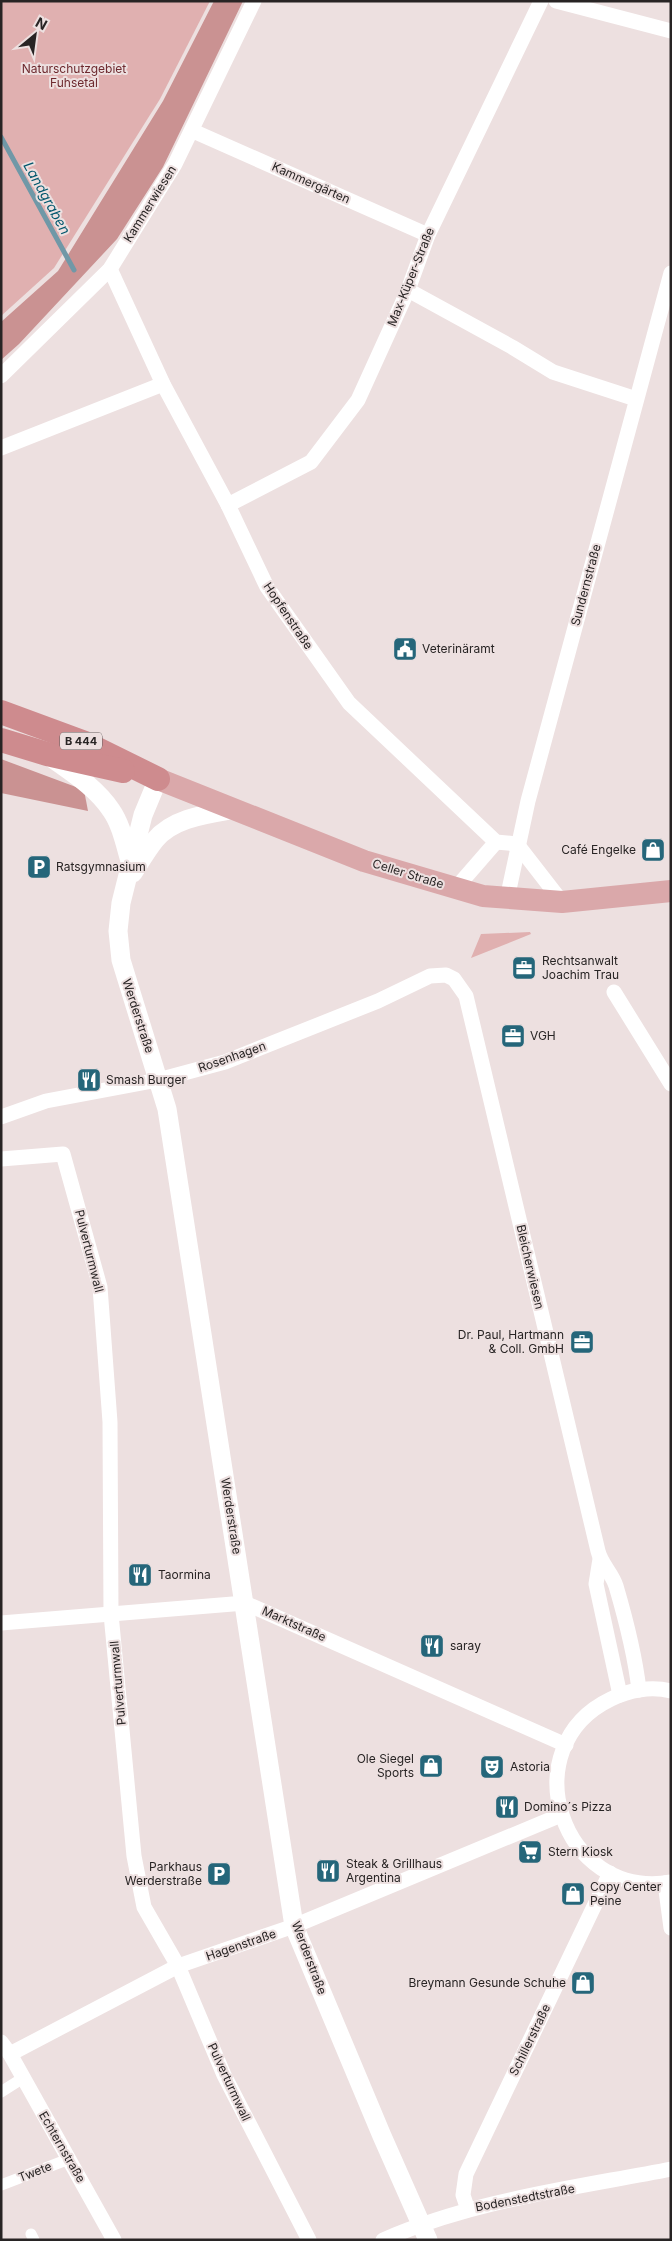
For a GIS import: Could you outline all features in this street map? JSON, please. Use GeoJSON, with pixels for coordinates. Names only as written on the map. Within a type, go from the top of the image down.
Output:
{"type":"FeatureCollection","features":[{"type":"Feature","properties":{"kind":"highway","name":"B 444"},"geometry":{"type":"LineString","coordinates":[[1,712],[85,743],[158,778]]}},
{"type":"Feature","properties":{"kind":"highway","name":"B 444"},"geometry":{"type":"LineString","coordinates":[[1,740],[47,754],[158,778]]}},
{"type":"Feature","properties":{"kind":"main road","name":"Celler Straße"},"geometry":{"type":"LineString","coordinates":[[158,778],[364,861],[483,896],[562,902],[671,891]]}},
{"type":"Feature","properties":{"kind":"street","name":"Kammerwiesen"},"geometry":{"type":"LineString","coordinates":[[1,376],[110,269],[175,164],[193,131],[254,1]]}},
{"type":"Feature","properties":{"kind":"street","name":"Max-Küper-Straße"},"geometry":{"type":"LineString","coordinates":[[228,505],[311,462],[358,400],[408,290],[428,234],[541,1]]}},
{"type":"Feature","properties":{"kind":"street"},"geometry":{"type":"LineString","coordinates":[[556,1],[671,31]]}},
{"type":"Feature","properties":{"kind":"street","name":"Kammergärten"},"geometry":{"type":"LineString","coordinates":[[193,131],[428,234]]}},
{"type":"Feature","properties":{"kind":"street","name":"Hopfenstraße"},"geometry":{"type":"LineString","coordinates":[[110,269],[163,384],[228,505],[267,586],[348,703],[496,842]]}},
{"type":"Feature","properties":{"kind":"street","name":"Sundernstraße"},"geometry":{"type":"LineString","coordinates":[[507,899],[517,844],[671,273]]}},
{"type":"Feature","properties":{"kind":"street"},"geometry":{"type":"LineString","coordinates":[[408,290],[512,347],[553,372],[636,399]]}},
{"type":"Feature","properties":{"kind":"street"},"geometry":{"type":"LineString","coordinates":[[1,448],[163,384]]}},
{"type":"Feature","properties":{"kind":"street"},"geometry":{"type":"LineString","coordinates":[[47,754],[97,792],[112,811],[123,836],[130,862]]}},
{"type":"Feature","properties":{"kind":"street","name":"Werderstraße"},"geometry":{"type":"LineString","coordinates":[[158,778],[143,815],[121,904],[118,931],[121,960],[167,1109],[294,1926],[424,2232]]}},
{"type":"Feature","properties":{"kind":"street"},"geometry":{"type":"LineString","coordinates":[[126,882],[156,839],[172,826],[195,816],[236,809]]}},
{"type":"Feature","properties":{"kind":"street"},"geometry":{"type":"LineString","coordinates":[[456,888],[496,842],[517,844],[562,902]]}},
{"type":"Feature","properties":{"kind":"street","name":"Rosenhagen"},"geometry":{"type":"LineString","coordinates":[[1,1117],[46,1101],[158,1080],[225,1062],[378,1001],[430,976],[446,974],[454,979]]}},
{"type":"Feature","properties":{"kind":"street","name":"Bleicherwiesen"},"geometry":{"type":"LineString","coordinates":[[454,979],[466,996],[600,1559],[615,1584],[636,1663],[639,1690]]}},
{"type":"Feature","properties":{"kind":"street"},"geometry":{"type":"LineString","coordinates":[[614,992],[671,1084]]}},
{"type":"Feature","properties":{"kind":"street","name":"Pulverturmwall"},"geometry":{"type":"LineString","coordinates":[[1,1159],[63,1154],[100,1287],[110,1422],[111,1614],[134,1856],[144,1907],[178,1966],[224,2075],[309,2240]]}},
{"type":"Feature","properties":{"kind":"street","name":"Bleicherwiesen"},"geometry":{"type":"LineString","coordinates":[[600,1559],[596,1584],[620,1695]]}},
{"type":"Feature","properties":{"kind":"street","name":"Marktstraße"},"geometry":{"type":"LineString","coordinates":[[1,1623],[245,1603],[566,1745]]}},
{"type":"Feature","properties":{"kind":"street"},"geometry":{"type":"LineString","coordinates":[[671,1691],[639,1690],[620,1695],[603,1703],[588,1714],[575,1729],[566,1745],[557,1779],[561,1815],[568,1832],[579,1849],[593,1862],[610,1873],[627,1880],[646,1883],[668,1882],[671,1928]]}},
{"type":"Feature","properties":{"kind":"street","name":"Hagenstraße"},"geometry":{"type":"LineString","coordinates":[[6,2048],[178,1966],[294,1926],[561,1815]]}},
{"type":"Feature","properties":{"kind":"street","name":"Schillerstraße"},"geometry":{"type":"LineString","coordinates":[[468,2210],[463,2195],[466,2174],[610,1873]]}},
{"type":"Feature","properties":{"kind":"street","name":"Echternstraße"},"geometry":{"type":"LineString","coordinates":[[6,2048],[114,2240]]}},
{"type":"Feature","properties":{"kind":"street"},"geometry":{"type":"LineString","coordinates":[[1,2092],[23,2078]]}},
{"type":"Feature","properties":{"kind":"street","name":"Twete"},"geometry":{"type":"LineString","coordinates":[[1,2185],[69,2159]]}},
{"type":"Feature","properties":{"kind":"street","name":"Bodenstedtstraße"},"geometry":{"type":"LineString","coordinates":[[383,2240],[424,2232],[468,2210],[671,2169]]}},
{"type":"Feature","properties":{"kind":"green space","name":"Naturschutzgebiet Fuhsetal"},"geometry":{"type":"Polygon","coordinates":[[[1,1],[210,1],[160,99],[54,268],[1,316],[1,1]]]}},
{"type":"Feature","properties":{"kind":"green space"},"geometry":{"type":"Polygon","coordinates":[[[530,932],[531,934],[471,958],[481,934],[530,932]]]}},
{"type":"Feature","properties":{"kind":"shaded area"},"geometry":{"type":"Polygon","coordinates":[[[214,1],[243,1],[163,167],[117,239],[19,344],[1,360],[1,322],[58,271],[163,101],[214,1]]]}},
{"type":"Feature","properties":{"kind":"shaded area"},"geometry":{"type":"Polygon","coordinates":[[[1,759],[84,790],[88,811],[1,793],[1,759]]]}},
{"type":"Feature","properties":{"kind":"waterway","name":"Landgraben"},"geometry":{"type":"LineString","coordinates":[[1,137],[74,270]]}},
{"type":"Feature","properties":{"kind":"place","name":"Veterinäramt"},"geometry":{"type":"Point","coordinates":[405,649]}},
{"type":"Feature","properties":{"kind":"place","name":"Café Engelke"},"geometry":{"type":"Point","coordinates":[653,850]}},
{"type":"Feature","properties":{"kind":"place","name":"Ratsgymnasium"},"geometry":{"type":"Point","coordinates":[39,867]}},
{"type":"Feature","properties":{"kind":"place","name":"Rechtsanwalt Joachim Trau"},"geometry":{"type":"Point","coordinates":[524,968]}},
{"type":"Feature","properties":{"kind":"place","name":"VGH"},"geometry":{"type":"Point","coordinates":[513,1036]}},
{"type":"Feature","properties":{"kind":"place","name":"Smash Burger"},"geometry":{"type":"Point","coordinates":[89,1080]}},
{"type":"Feature","properties":{"kind":"place","name":"Dr. Paul, Hartmann & Coll. GmbH"},"geometry":{"type":"Point","coordinates":[582,1342]}},
{"type":"Feature","properties":{"kind":"place","name":"Taormina"},"geometry":{"type":"Point","coordinates":[140,1575]}},
{"type":"Feature","properties":{"kind":"place","name":"saray"},"geometry":{"type":"Point","coordinates":[432,1646]}},
{"type":"Feature","properties":{"kind":"place","name":"Ole Siegel Sports"},"geometry":{"type":"Point","coordinates":[431,1766]}},
{"type":"Feature","properties":{"kind":"place","name":"Astoria"},"geometry":{"type":"Point","coordinates":[492,1767]}},
{"type":"Feature","properties":{"kind":"place","name":"Domino´s Pizza"},"geometry":{"type":"Point","coordinates":[507,1807]}},
{"type":"Feature","properties":{"kind":"place","name":"Stern Kiosk"},"geometry":{"type":"Point","coordinates":[530,1852]}},
{"type":"Feature","properties":{"kind":"place","name":"Steak & Grillhaus Argentina"},"geometry":{"type":"Point","coordinates":[328,1871]}},
{"type":"Feature","properties":{"kind":"place","name":"Parkhaus Werderstraße"},"geometry":{"type":"Point","coordinates":[219,1874]}},
{"type":"Feature","properties":{"kind":"place","name":"Copy Center Peine"},"geometry":{"type":"Point","coordinates":[573,1894]}},
{"type":"Feature","properties":{"kind":"place","name":"Breymann Gesunde Schuhe"},"geometry":{"type":"Point","coordinates":[583,1983]}}]}
